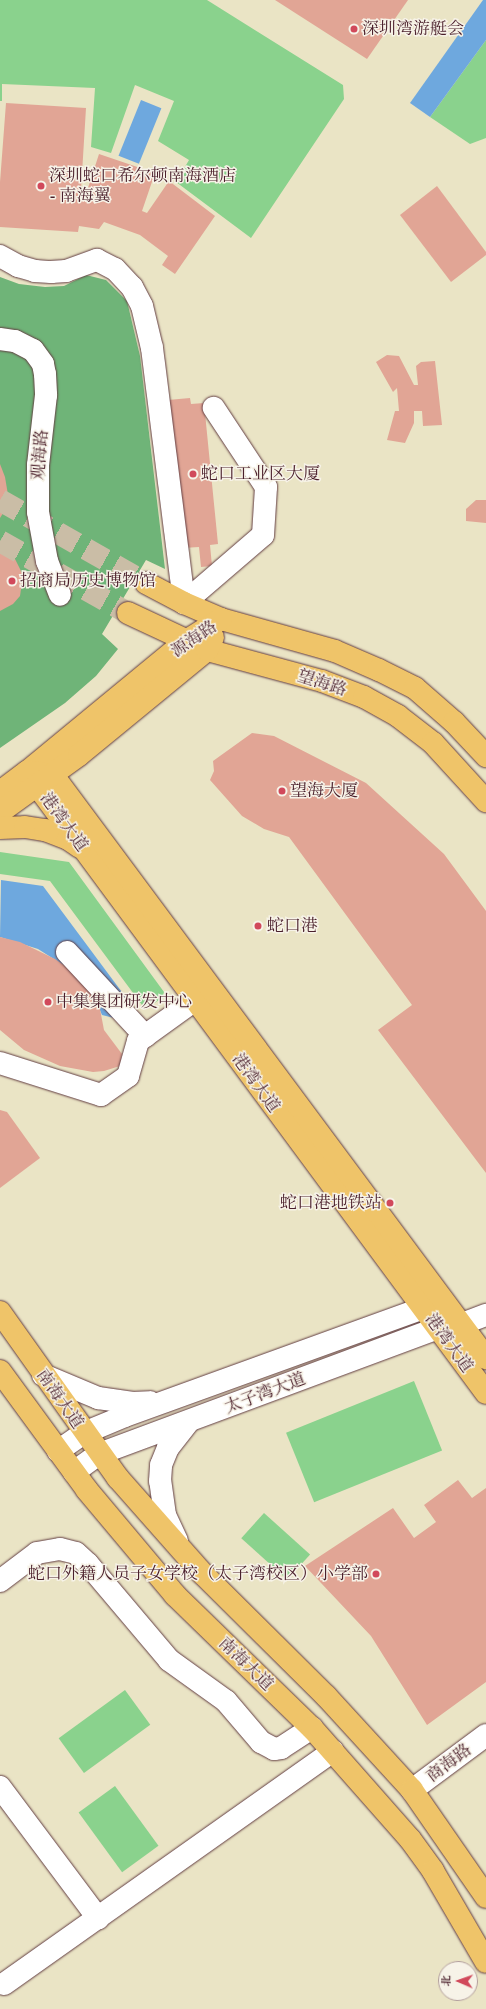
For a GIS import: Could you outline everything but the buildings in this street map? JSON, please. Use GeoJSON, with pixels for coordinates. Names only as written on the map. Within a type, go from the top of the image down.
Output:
{"type":"FeatureCollection","features":[{"type":"Feature","properties":{"kind":"main road","name":"望海路"},"geometry":{"type":"LineString","coordinates":[[146,583],[184,604],[221,619],[335,651],[408,685],[454,722],[486,756]]}},
{"type":"Feature","properties":{"kind":"main road","name":"望海路"},"geometry":{"type":"LineString","coordinates":[[128,613],[207,650],[322,680],[364,697],[398,716],[433,743],[486,801]]}},
{"type":"Feature","properties":{"kind":"main road","name":"源海路"},"geometry":{"type":"LineString","coordinates":[[0,812],[186,641],[221,619]]}},
{"type":"Feature","properties":{"kind":"main road","name":"源海路"},"geometry":{"type":"LineString","coordinates":[[0,792],[39,777],[207,650],[221,619]]}},
{"type":"Feature","properties":{"kind":"main road","name":"港湾大道"},"geometry":{"type":"LineString","coordinates":[[39,777],[86,851],[486,1393]]}},
{"type":"Feature","properties":{"kind":"main road","name":"港湾大道"},"geometry":{"type":"LineString","coordinates":[[39,777],[462,1324],[486,1358]]}},
{"type":"Feature","properties":{"kind":"main road"},"geometry":{"type":"LineString","coordinates":[[0,828],[25,827],[45,830],[68,839],[86,851]]}},
{"type":"Feature","properties":{"kind":"main road","name":"南海大道"},"geometry":{"type":"LineString","coordinates":[[0,1312],[100,1454],[180,1550],[326,1696],[412,1790],[486,1897]]}},
{"type":"Feature","properties":{"kind":"main road","name":"南海大道"},"geometry":{"type":"LineString","coordinates":[[0,1371],[74,1472],[175,1595],[312,1728],[410,1839],[437,1878],[486,1962]]}},
{"type":"Feature","properties":{"kind":"street"},"geometry":{"type":"LineString","coordinates":[[0,256],[18,266],[35,271],[51,272],[66,271],[97,260],[115,269],[132,287],[142,306],[152,348],[184,604]]}},
{"type":"Feature","properties":{"kind":"street","name":"观海路"},"geometry":{"type":"LineString","coordinates":[[0,339],[25,345],[38,356],[45,374],[46,395],[38,465],[38,512],[47,561],[60,595]]}},
{"type":"Feature","properties":{"kind":"street"},"geometry":{"type":"LineString","coordinates":[[184,604],[263,535],[266,487],[214,408]]}},
{"type":"Feature","properties":{"kind":"street"},"geometry":{"type":"LineString","coordinates":[[67,952],[145,1036]]}},
{"type":"Feature","properties":{"kind":"street"},"geometry":{"type":"LineString","coordinates":[[0,1062],[101,1095],[128,1076],[138,1041],[196,1000]]}},
{"type":"Feature","properties":{"kind":"street"},"geometry":{"type":"LineString","coordinates":[[423,1308],[462,1324]]}},
{"type":"Feature","properties":{"kind":"street","name":"太子湾大道"},"geometry":{"type":"LineString","coordinates":[[58,1451],[84,1433],[167,1401],[423,1308]]}},
{"type":"Feature","properties":{"kind":"street","name":"太子湾大道"},"geometry":{"type":"LineString","coordinates":[[74,1472],[100,1454],[438,1328],[462,1324],[486,1316]]}},
{"type":"Feature","properties":{"kind":"street"},"geometry":{"type":"LineString","coordinates":[[43,1375],[86,1394],[114,1401],[133,1403],[167,1401]]}},
{"type":"Feature","properties":{"kind":"street"},"geometry":{"type":"LineString","coordinates":[[180,1550],[165,1515],[160,1481],[161,1465],[168,1448],[188,1422]]}},
{"type":"Feature","properties":{"kind":"street"},"geometry":{"type":"LineString","coordinates":[[0,1581],[37,1554],[60,1549],[76,1553],[88,1564],[169,1660],[226,1701],[261,1742],[274,1749],[281,1748],[288,1746],[312,1728]]}},
{"type":"Feature","properties":{"kind":"street","name":"商海路"},"geometry":{"type":"LineString","coordinates":[[412,1790],[486,1735]]}},
{"type":"Feature","properties":{"kind":"street"},"geometry":{"type":"LineString","coordinates":[[4,1984],[333,1752]]}},
{"type":"Feature","properties":{"kind":"street"},"geometry":{"type":"LineString","coordinates":[[0,1787],[98,1918]]}},
{"type":"Feature","properties":{"kind":"green space"},"geometry":{"type":"Polygon","coordinates":[[[0,0],[207,0],[343,85],[344,99],[251,238],[176,182],[189,160],[158,141],[174,101],[135,85],[111,153],[91,147],[95,88],[2,84],[2,101],[0,101],[0,0]]]}},
{"type":"Feature","properties":{"kind":"green space"},"geometry":{"type":"Polygon","coordinates":[[[486,40],[486,138],[470,144],[430,117],[486,40]]]}},
{"type":"Feature","properties":{"kind":"green space"},"geometry":{"type":"Polygon","coordinates":[[[86,275],[106,280],[127,301],[140,356],[165,569],[146,560],[102,634],[118,649],[96,676],[65,703],[0,748],[0,277],[19,284],[45,287],[64,286],[86,275]]]}},
{"type":"Feature","properties":{"kind":"green space"},"geometry":{"type":"Polygon","coordinates":[[[0,852],[69,862],[164,992],[162,998],[150,1006],[142,1005],[50,881],[0,874],[0,852]]]}},
{"type":"Feature","properties":{"kind":"green space"},"geometry":{"type":"Polygon","coordinates":[[[414,1381],[442,1451],[314,1502],[286,1433],[414,1381]]]}},
{"type":"Feature","properties":{"kind":"green space"},"geometry":{"type":"Polygon","coordinates":[[[264,1513],[310,1554],[287,1580],[241,1538],[264,1513]]]}},
{"type":"Feature","properties":{"kind":"green space"},"geometry":{"type":"Polygon","coordinates":[[[125,1690],[150,1725],[84,1773],[59,1738],[125,1690]]]}},
{"type":"Feature","properties":{"kind":"green space"},"geometry":{"type":"Polygon","coordinates":[[[115,1786],[158,1846],[122,1872],[79,1812],[115,1786]]]}},
{"type":"Feature","properties":{"kind":"water"},"geometry":{"type":"Polygon","coordinates":[[[483,0],[486,0],[486,40],[430,117],[410,103],[483,0]]]}},
{"type":"Feature","properties":{"kind":"water"},"geometry":{"type":"Polygon","coordinates":[[[141,100],[161,108],[139,164],[119,156],[141,100]]]}},
{"type":"Feature","properties":{"kind":"water"},"geometry":{"type":"Polygon","coordinates":[[[1,880],[43,886],[130,1003],[114,1018],[102,1015],[93,994],[68,968],[38,949],[0,937],[1,880]]]}},
{"type":"Feature","properties":{"kind":"tunnel"},"geometry":{"type":"LineString","coordinates":[[0,500],[146,583]]}},
{"type":"Feature","properties":{"kind":"tunnel"},"geometry":{"type":"LineString","coordinates":[[0,541],[128,613]]}},
{"type":"Feature","properties":{"kind":"place","name":"深圳湾游艇会"},"geometry":{"type":"Point","coordinates":[354,29]}},
{"type":"Feature","properties":{"kind":"place","name":"深圳蛇口希尔顿南海酒店 - 南海翼"},"geometry":{"type":"Point","coordinates":[41,186]}},
{"type":"Feature","properties":{"kind":"place","name":"蛇口工业区大厦"},"geometry":{"type":"Point","coordinates":[193,474]}},
{"type":"Feature","properties":{"kind":"place","name":"招商局历史博物馆"},"geometry":{"type":"Point","coordinates":[12,581]}},
{"type":"Feature","properties":{"kind":"place","name":"望海大厦"},"geometry":{"type":"Point","coordinates":[282,791]}},
{"type":"Feature","properties":{"kind":"place","name":"蛇口港"},"geometry":{"type":"Point","coordinates":[258,926]}},
{"type":"Feature","properties":{"kind":"place","name":"中集集团研发中心"},"geometry":{"type":"Point","coordinates":[48,1002]}},
{"type":"Feature","properties":{"kind":"place","name":"蛇口港地铁站"},"geometry":{"type":"Point","coordinates":[390,1203]}},
{"type":"Feature","properties":{"kind":"place","name":"蛇口外籍人员子女学校（太子湾校区）小学部"},"geometry":{"type":"Point","coordinates":[376,1574]}}]}
